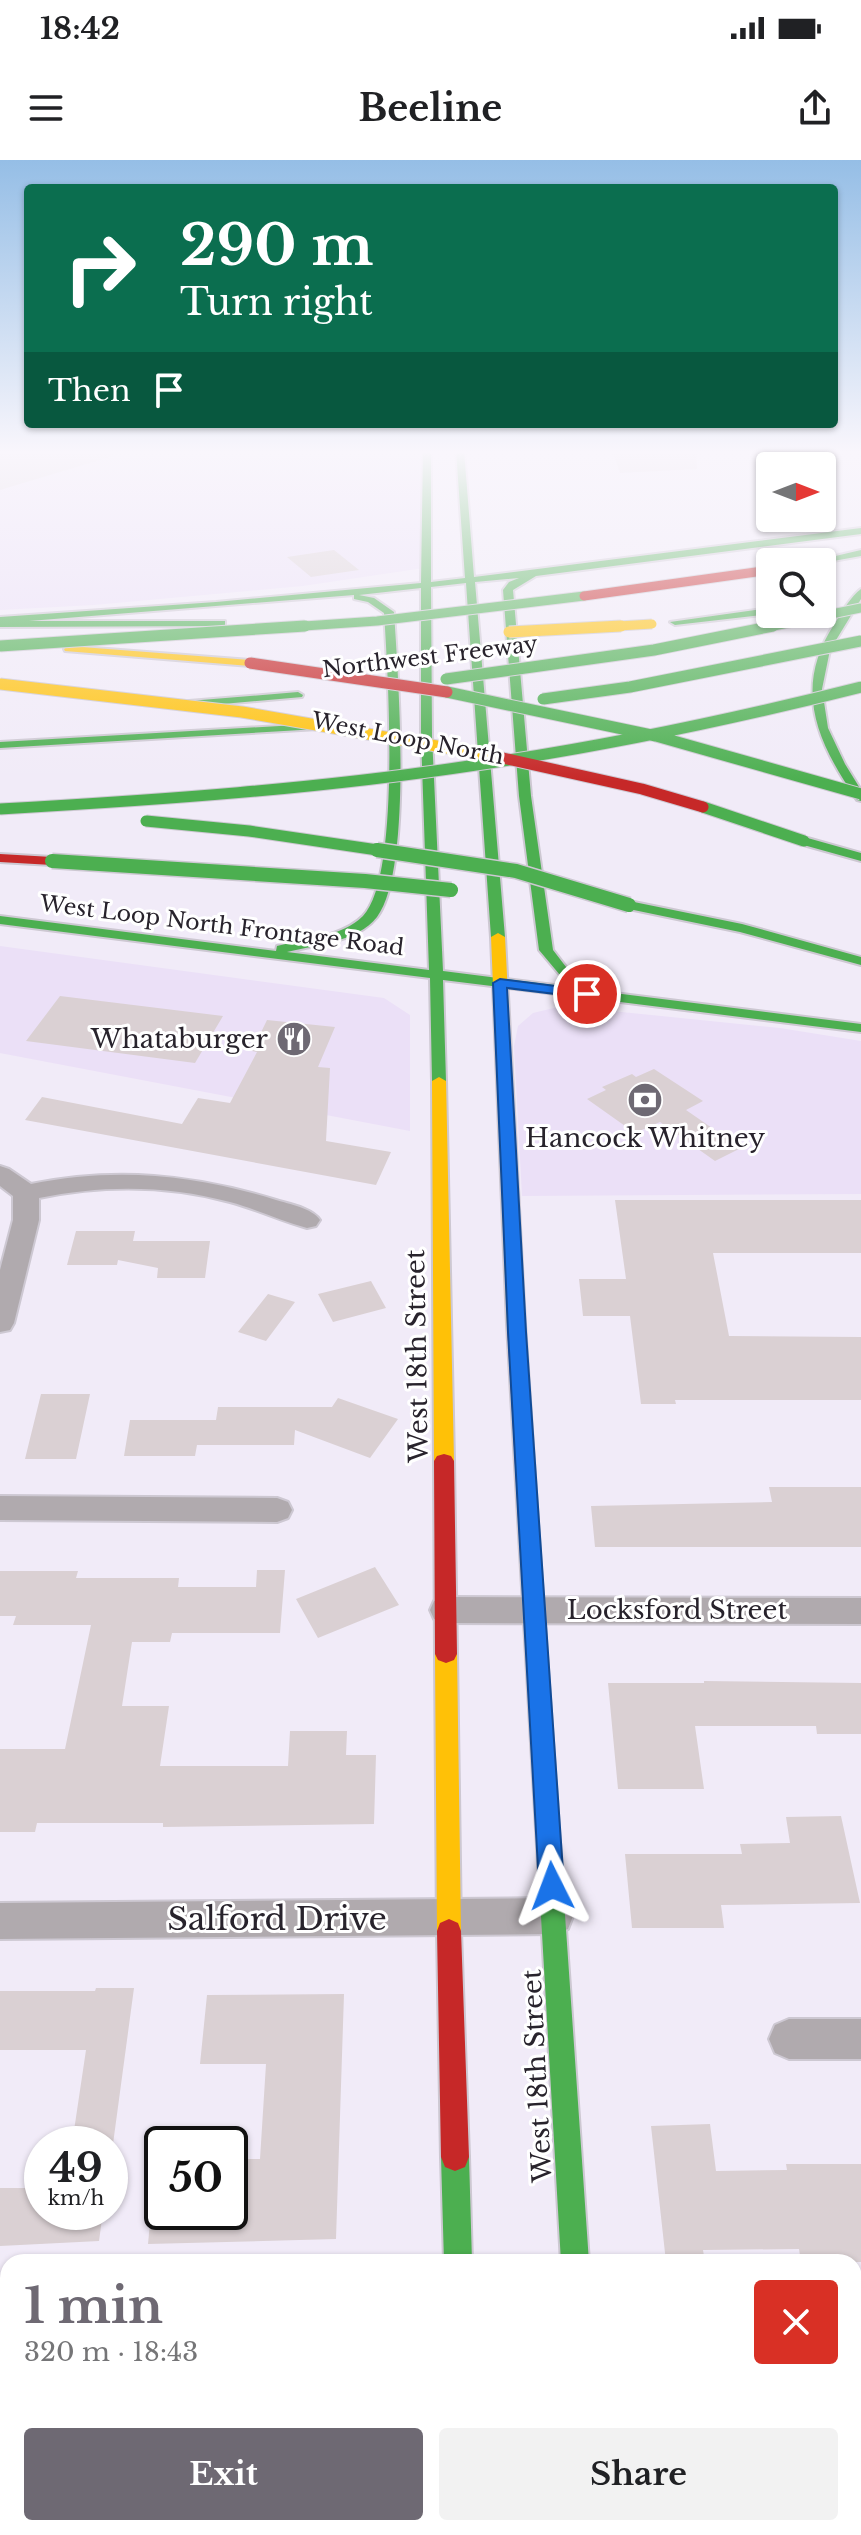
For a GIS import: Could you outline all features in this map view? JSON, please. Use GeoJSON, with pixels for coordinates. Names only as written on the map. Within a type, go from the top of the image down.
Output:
{"type":"FeatureCollection","features":[{"type":"Feature","properties":{"kind":"main road","name":"West 18th Street"},"geometry":{"type":"LineString","coordinates":[[427,561],[425,686],[446,1121],[449,1919],[458,2254]]}},
{"type":"Feature","properties":{"kind":"main road","name":"West 18th Street"},"geometry":{"type":"LineString","coordinates":[[470,561],[500,983],[499,1128],[534,1609],[575,2254]]}},
{"type":"Feature","properties":{"kind":"main road"},"geometry":{"type":"LineString","coordinates":[[475,561],[493,567],[540,573]]}},
{"type":"Feature","properties":{"kind":"main road"},"geometry":{"type":"LineString","coordinates":[[0,622],[161,612],[633,561]]}},
{"type":"Feature","properties":{"kind":"main road"},"geometry":{"type":"LineString","coordinates":[[0,646],[377,621],[756,572]]}},
{"type":"Feature","properties":{"kind":"main road"},"geometry":{"type":"LineString","coordinates":[[540,573],[521,579],[508,590],[525,796],[546,950],[561,973],[587,994]]}},
{"type":"Feature","properties":{"kind":"main road"},"geometry":{"type":"LineString","coordinates":[[266,953],[350,930],[370,916],[379,905],[391,827],[395,695],[389,612],[371,600],[332,594]]}},
{"type":"Feature","properties":{"kind":"main road"},"geometry":{"type":"LineString","coordinates":[[861,594],[823,654],[818,677],[818,709],[827,744],[846,779],[861,796]]}},
{"type":"Feature","properties":{"kind":"main road"},"geometry":{"type":"LineString","coordinates":[[836,600],[861,594]]}},
{"type":"Feature","properties":{"kind":"main road"},"geometry":{"type":"LineString","coordinates":[[837,630],[861,609]]}},
{"type":"Feature","properties":{"kind":"main road","name":"Northwest Freeway"},"geometry":{"type":"LineString","coordinates":[[64,711],[312,694],[555,666],[861,609]]}},
{"type":"Feature","properties":{"kind":"main road"},"geometry":{"type":"LineString","coordinates":[[0,632],[407,636],[662,623],[756,613]]}},
{"type":"Feature","properties":{"kind":"main road"},"geometry":{"type":"LineString","coordinates":[[0,622],[191,622],[490,633]]}},
{"type":"Feature","properties":{"kind":"main road"},"geometry":{"type":"LineString","coordinates":[[447,716],[630,687],[861,641]]}},
{"type":"Feature","properties":{"kind":"main road"},"geometry":{"type":"LineString","coordinates":[[0,646],[250,663],[462,694],[581,717],[704,747],[861,796]]}},
{"type":"Feature","properties":{"kind":"main road"},"geometry":{"type":"LineString","coordinates":[[0,684],[245,712],[488,756],[645,790],[861,857]]}},
{"type":"Feature","properties":{"kind":"main road"},"geometry":{"type":"LineString","coordinates":[[689,707],[861,687]]}},
{"type":"Feature","properties":{"kind":"main road"},"geometry":{"type":"LineString","coordinates":[[0,808],[176,798],[449,769],[637,738],[861,687]]}},
{"type":"Feature","properties":{"kind":"main road","name":"West Loop North"},"geometry":{"type":"LineString","coordinates":[[0,702],[118,715],[324,746]]}},
{"type":"Feature","properties":{"kind":"main road"},"geometry":{"type":"LineString","coordinates":[[0,745],[331,726],[447,716],[628,711]]}},
{"type":"Feature","properties":{"kind":"main road","name":"West Loop North"},"geometry":{"type":"LineString","coordinates":[[369,755],[546,789]]}},
{"type":"Feature","properties":{"kind":"main road"},"geometry":{"type":"LineString","coordinates":[[619,803],[804,841]]}},
{"type":"Feature","properties":{"kind":"main road"},"geometry":{"type":"LineString","coordinates":[[0,808],[249,831],[516,871],[629,905],[742,928],[861,961]]}},
{"type":"Feature","properties":{"kind":"main road"},"geometry":{"type":"LineString","coordinates":[[0,858],[365,881],[629,905]]}},
{"type":"Feature","properties":{"kind":"main road","name":"West Loop North Frontage Road"},"geometry":{"type":"LineString","coordinates":[[0,920],[861,1028]]}},
{"type":"Feature","properties":{"kind":"street"},"geometry":{"type":"LineString","coordinates":[[0,1174],[26,1193],[63,1184],[105,1180],[193,1184],[263,1202],[307,1220]]}},
{"type":"Feature","properties":{"kind":"street"},"geometry":{"type":"LineString","coordinates":[[0,1323],[26,1220],[26,1193]]}},
{"type":"Feature","properties":{"kind":"street"},"geometry":{"type":"LineString","coordinates":[[0,1508],[277,1510]]}},
{"type":"Feature","properties":{"kind":"street","name":"Locksford Street"},"geometry":{"type":"LineString","coordinates":[[446,1610],[861,1611]]}},
{"type":"Feature","properties":{"kind":"street","name":"Salford Drive"},"geometry":{"type":"LineString","coordinates":[[0,1921],[554,1916]]}},
{"type":"Feature","properties":{"kind":"street"},"geometry":{"type":"LineString","coordinates":[[789,2039],[861,2039]]}},
{"type":"Feature","properties":{"kind":"shaded area"},"geometry":{"type":"Polygon","coordinates":[[[0,561],[424,561],[424,568],[303,586],[94,605],[0,610],[0,561]]]}},
{"type":"Feature","properties":{"kind":"shaded area"},"geometry":{"type":"Polygon","coordinates":[[[0,946],[384,998],[410,1015],[410,1131],[0,1053],[0,946]]]}},
{"type":"Feature","properties":{"kind":"shaded area"},"geometry":{"type":"Polygon","coordinates":[[[562,1006],[780,1028],[861,1041],[861,1194],[522,1196],[514,1046],[518,1026],[533,1013],[562,1006]]]}},
{"type":"Feature","properties":{"kind":"building"},"geometry":{"type":"Polygon","coordinates":[[[292,561],[348,561],[359,570],[311,577],[292,561]]]}},
{"type":"Feature","properties":{"kind":"building"},"geometry":{"type":"Polygon","coordinates":[[[60,996],[223,1016],[195,1063],[26,1041],[60,996]]]}},
{"type":"Feature","properties":{"kind":"building"},"geometry":{"type":"Polygon","coordinates":[[[267,1020],[335,1027],[318,1067],[330,1068],[326,1141],[391,1152],[376,1185],[25,1120],[42,1097],[182,1124],[198,1098],[230,1103],[257,1052],[252,1051],[267,1020]]]}},
{"type":"Feature","properties":{"kind":"building","name":"Hancock Whitney"},"geometry":{"type":"Polygon","coordinates":[[[654,1069],[703,1101],[686,1110],[741,1148],[715,1161],[660,1122],[635,1133],[587,1099],[606,1090],[602,1087],[632,1074],[636,1077],[654,1069]]]}},
{"type":"Feature","properties":{"kind":"building"},"geometry":{"type":"Polygon","coordinates":[[[615,1200],[861,1200],[861,1253],[713,1253],[729,1336],[861,1337],[861,1400],[675,1400],[676,1404],[641,1404],[630,1316],[583,1316],[579,1279],[626,1279],[615,1200]]]}},
{"type":"Feature","properties":{"kind":"building"},"geometry":{"type":"Polygon","coordinates":[[[76,1231],[135,1231],[133,1241],[210,1241],[205,1278],[157,1278],[158,1268],[118,1260],[117,1265],[67,1265],[76,1231]]]}},
{"type":"Feature","properties":{"kind":"building"},"geometry":{"type":"Polygon","coordinates":[[[371,1281],[386,1308],[333,1322],[318,1294],[371,1281]]]}},
{"type":"Feature","properties":{"kind":"building"},"geometry":{"type":"Polygon","coordinates":[[[268,1294],[295,1302],[266,1341],[238,1332],[268,1294]]]}},
{"type":"Feature","properties":{"kind":"building"},"geometry":{"type":"Polygon","coordinates":[[[41,1394],[90,1394],[76,1459],[25,1459],[41,1394]]]}},
{"type":"Feature","properties":{"kind":"building"},"geometry":{"type":"Polygon","coordinates":[[[338,1398],[398,1419],[370,1458],[295,1430],[294,1445],[197,1445],[195,1456],[124,1456],[130,1420],[216,1420],[218,1407],[332,1407],[338,1398]]]}},
{"type":"Feature","properties":{"kind":"building"},"geometry":{"type":"Polygon","coordinates":[[[769,1487],[861,1487],[861,1547],[595,1547],[591,1506],[772,1502],[769,1487]]]}},
{"type":"Feature","properties":{"kind":"building"},"geometry":{"type":"Polygon","coordinates":[[[375,1567],[399,1605],[318,1638],[296,1599],[375,1567]]]}},
{"type":"Feature","properties":{"kind":"building"},"geometry":{"type":"Polygon","coordinates":[[[257,1570],[285,1570],[280,1633],[172,1633],[170,1642],[132,1642],[122,1706],[169,1706],[160,1766],[288,1766],[290,1731],[347,1731],[346,1755],[376,1755],[374,1824],[163,1827],[163,1823],[37,1823],[35,1832],[0,1832],[0,1749],[65,1749],[91,1625],[13,1625],[16,1616],[0,1616],[0,1571],[78,1571],[76,1578],[179,1578],[178,1587],[256,1587],[257,1570]]]}},
{"type":"Feature","properties":{"kind":"building"},"geometry":{"type":"Polygon","coordinates":[[[608,1683],[861,1683],[861,1734],[817,1734],[816,1726],[695,1726],[704,1789],[618,1789],[608,1683]]]}},
{"type":"Feature","properties":{"kind":"building"},"geometry":{"type":"Polygon","coordinates":[[[841,1816],[860,1903],[721,1905],[724,1928],[632,1928],[625,1854],[742,1854],[740,1844],[790,1843],[786,1817],[841,1816]]]}},
{"type":"Feature","properties":{"kind":"building"},"geometry":{"type":"Polygon","coordinates":[[[96,1988],[134,1988],[115,2126],[75,2126],[86,2050],[0,2050],[0,1991],[95,1991],[96,1988]]]}},
{"type":"Feature","properties":{"kind":"building"},"geometry":{"type":"Polygon","coordinates":[[[344,1994],[336,2239],[148,2244],[149,2230],[248,2230],[248,2159],[260,2159],[266,2064],[200,2064],[207,1995],[344,1994]]]}},
{"type":"Feature","properties":{"kind":"building"},"geometry":{"type":"Polygon","coordinates":[[[710,2124],[716,2171],[787,2170],[786,2164],[861,2164],[861,2254],[800,2254],[799,2249],[703,2250],[704,2254],[665,2254],[651,2126],[710,2124]]]}},
{"type":"Feature","properties":{"kind":"building"},"geometry":{"type":"Polygon","coordinates":[[[0,2188],[24,2188],[24,2230],[101,2230],[99,2241],[0,2246],[0,2188]]]}},
{"type":"Feature","properties":{"kind":"traffic: fast"},"geometry":{"type":"LineString","coordinates":[[426,561],[425,687],[439,1081]]}},
{"type":"Feature","properties":{"kind":"traffic: fast"},"geometry":{"type":"LineString","coordinates":[[469,561],[498,937]]}},
{"type":"Feature","properties":{"kind":"traffic: fast"},"geometry":{"type":"LineString","coordinates":[[0,620],[216,605],[639,561]]}},
{"type":"Feature","properties":{"kind":"traffic: fast"},"geometry":{"type":"LineString","coordinates":[[532,575],[512,584],[508,590],[525,796],[546,950],[568,979],[587,994]]}},
{"type":"Feature","properties":{"kind":"traffic: fast"},"geometry":{"type":"LineString","coordinates":[[861,592],[825,650],[817,689],[818,709],[830,746],[861,798]]}},
{"type":"Feature","properties":{"kind":"traffic: fast"},"geometry":{"type":"LineString","coordinates":[[0,646],[377,621],[584,596]]}},
{"type":"Feature","properties":{"kind":"traffic: fast"},"geometry":{"type":"LineString","coordinates":[[282,949],[354,929],[372,914],[382,891],[389,857],[394,769],[389,612],[371,600],[357,597]]}},
{"type":"Feature","properties":{"kind":"traffic: fast"},"geometry":{"type":"LineString","coordinates":[[446,679],[654,650],[861,608]]}},
{"type":"Feature","properties":{"kind":"traffic: fast"},"geometry":{"type":"LineString","coordinates":[[675,622],[756,613]]}},
{"type":"Feature","properties":{"kind":"traffic: fast"},"geometry":{"type":"LineString","coordinates":[[0,624],[222,623]]}},
{"type":"Feature","properties":{"kind":"traffic: fast"},"geometry":{"type":"LineString","coordinates":[[543,699],[630,687],[861,641]]}},
{"type":"Feature","properties":{"kind":"traffic: fast"},"geometry":{"type":"LineString","coordinates":[[0,809],[271,790],[474,766],[662,733],[861,687]]}},
{"type":"Feature","properties":{"kind":"traffic: fast"},"geometry":{"type":"LineString","coordinates":[[447,692],[656,736],[861,794]]}},
{"type":"Feature","properties":{"kind":"traffic: fast"},"geometry":{"type":"LineString","coordinates":[[189,704],[298,695]]}},
{"type":"Feature","properties":{"kind":"traffic: fast"},"geometry":{"type":"LineString","coordinates":[[0,745],[331,726]]}},
{"type":"Feature","properties":{"kind":"traffic: fast"},"geometry":{"type":"LineString","coordinates":[[703,807],[804,841]]}},
{"type":"Feature","properties":{"kind":"traffic: fast"},"geometry":{"type":"LineString","coordinates":[[146,821],[249,831],[516,871],[629,905]]}},
{"type":"Feature","properties":{"kind":"traffic: fast"},"geometry":{"type":"LineString","coordinates":[[804,841],[861,857]]}},
{"type":"Feature","properties":{"kind":"traffic: fast"},"geometry":{"type":"LineString","coordinates":[[52,861],[365,881],[451,890]]}},
{"type":"Feature","properties":{"kind":"traffic: fast"},"geometry":{"type":"LineString","coordinates":[[629,905],[742,928],[861,961]]}},
{"type":"Feature","properties":{"kind":"traffic: fast"},"geometry":{"type":"LineString","coordinates":[[0,920],[861,1028]]}},
{"type":"Feature","properties":{"kind":"traffic: fast"},"geometry":{"type":"LineString","coordinates":[[530,1553],[574,2254]]}},
{"type":"Feature","properties":{"kind":"traffic: fast"},"geometry":{"type":"LineString","coordinates":[[455,2157],[458,2254]]}},
{"type":"Feature","properties":{"kind":"traffic: slow"},"geometry":{"type":"LineString","coordinates":[[509,632],[652,624]]}},
{"type":"Feature","properties":{"kind":"traffic: slow"},"geometry":{"type":"LineString","coordinates":[[69,649],[250,663]]}},
{"type":"Feature","properties":{"kind":"traffic: slow"},"geometry":{"type":"LineString","coordinates":[[0,684],[242,712],[494,756]]}},
{"type":"Feature","properties":{"kind":"traffic: slow"},"geometry":{"type":"LineString","coordinates":[[498,937],[516,1324]]}},
{"type":"Feature","properties":{"kind":"traffic: slow"},"geometry":{"type":"LineString","coordinates":[[439,1081],[444,1461]]}},
{"type":"Feature","properties":{"kind":"traffic: slow"},"geometry":{"type":"LineString","coordinates":[[446,1654],[449,1931]]}},
{"type":"Feature","properties":{"kind":"traffic: jam"},"geometry":{"type":"LineString","coordinates":[[584,596],[756,572]]}},
{"type":"Feature","properties":{"kind":"traffic: jam"},"geometry":{"type":"LineString","coordinates":[[250,663],[447,692]]}},
{"type":"Feature","properties":{"kind":"traffic: jam"},"geometry":{"type":"LineString","coordinates":[[494,756],[642,789],[703,807]]}},
{"type":"Feature","properties":{"kind":"traffic: jam"},"geometry":{"type":"LineString","coordinates":[[0,858],[52,861]]}},
{"type":"Feature","properties":{"kind":"traffic: jam"},"geometry":{"type":"LineString","coordinates":[[516,1324],[530,1553]]}},
{"type":"Feature","properties":{"kind":"traffic: jam"},"geometry":{"type":"LineString","coordinates":[[444,1461],[446,1654]]}},
{"type":"Feature","properties":{"kind":"traffic: jam"},"geometry":{"type":"LineString","coordinates":[[449,1931],[455,2157]]}},
{"type":"Feature","properties":{"kind":"place","name":"Whataburger"},"geometry":{"type":"Point","coordinates":[294,1039]}},
{"type":"Feature","properties":{"kind":"place","name":"Hancock Whitney"},"geometry":{"type":"Point","coordinates":[645,1100]}},
{"type":"Feature","properties":{"kind":"route"},"geometry":{"type":"LineString","coordinates":[[552,1886],[505,1129],[500,983],[587,994]]}}]}
